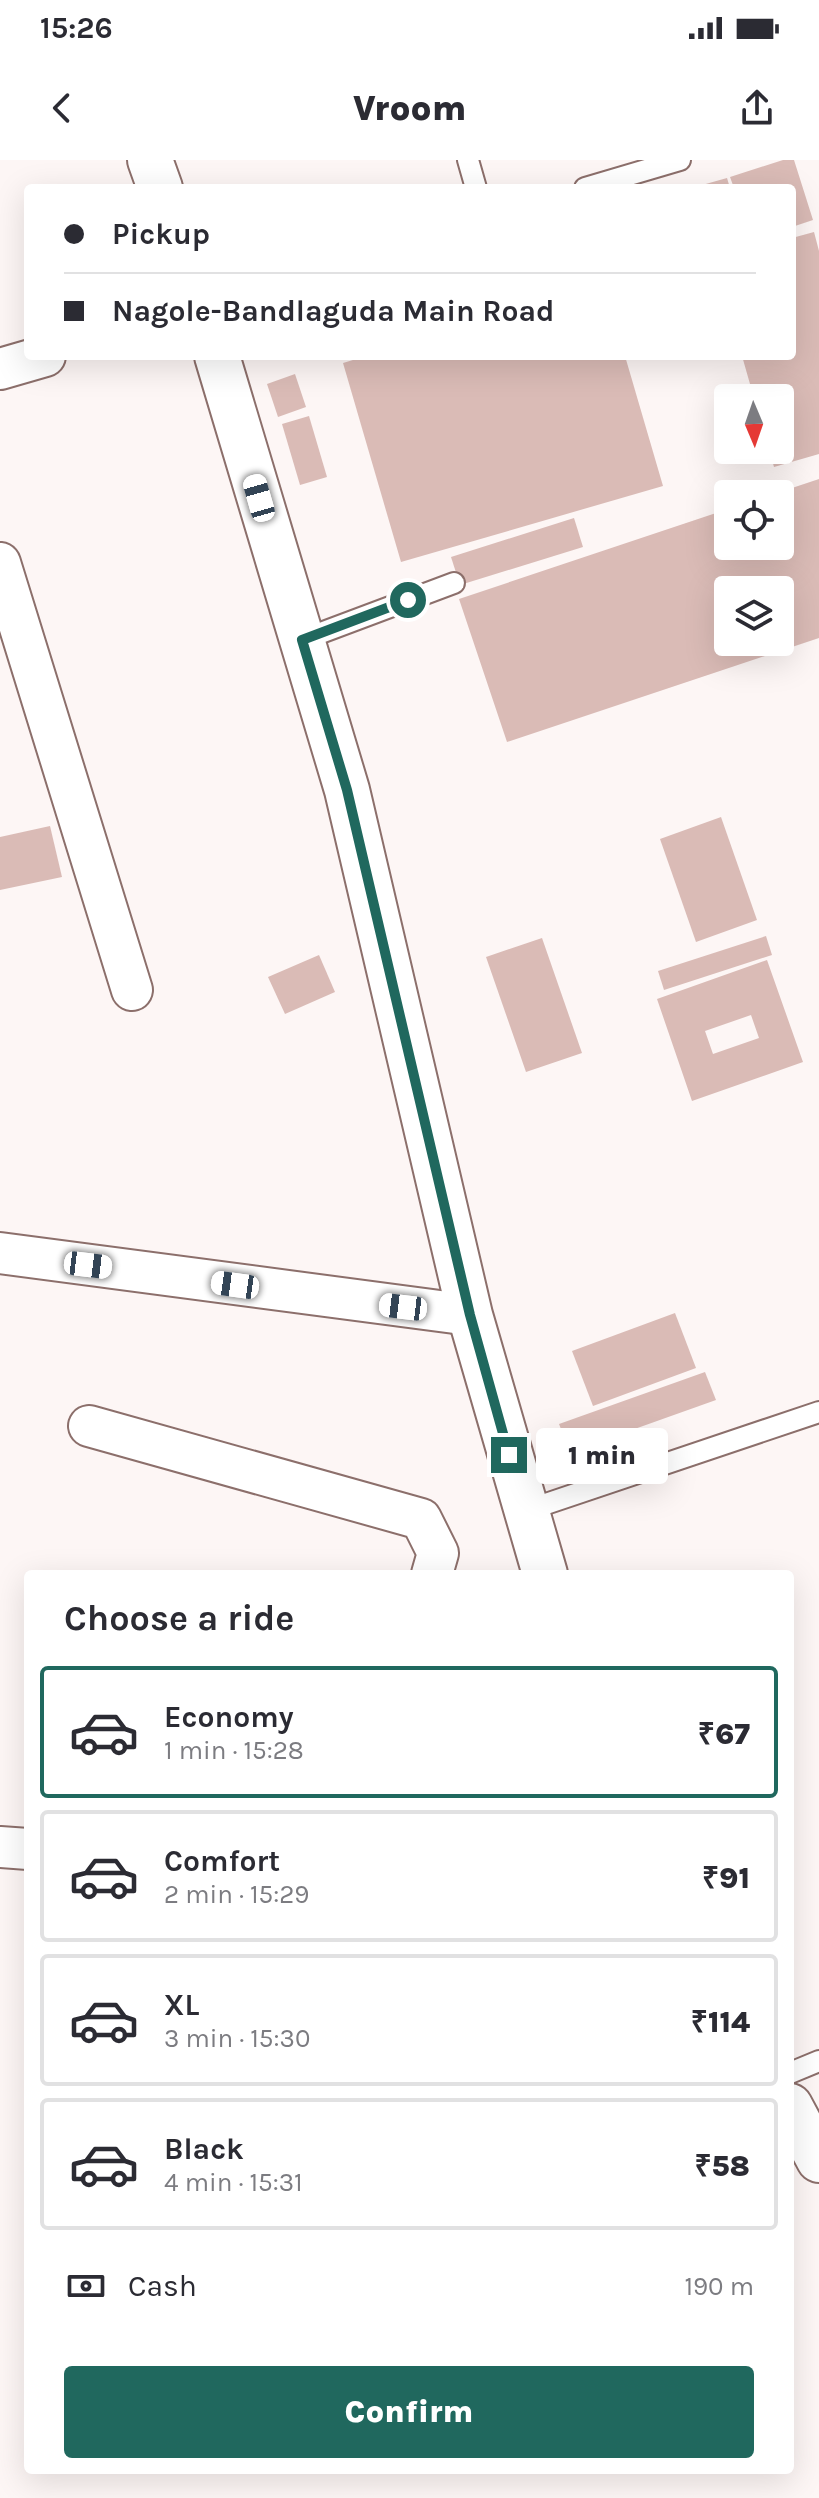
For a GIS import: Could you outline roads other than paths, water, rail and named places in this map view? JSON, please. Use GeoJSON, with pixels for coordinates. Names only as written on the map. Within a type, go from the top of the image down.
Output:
{"type":"FeatureCollection","features":[{"type":"Feature","properties":{"kind":"street"},"geometry":{"type":"LineString","coordinates":[[150,160],[159,184]]}},
{"type":"Feature","properties":{"kind":"street"},"geometry":{"type":"LineString","coordinates":[[0,369],[31,360]]}},
{"type":"Feature","properties":{"kind":"street"},"geometry":{"type":"LineString","coordinates":[[218,360],[347,790],[470,1315],[544,1570]]}},
{"type":"Feature","properties":{"kind":"street"},"geometry":{"type":"LineString","coordinates":[[0,563],[132,990]]}},
{"type":"Feature","properties":{"kind":"street"},"geometry":{"type":"LineString","coordinates":[[0,1253],[470,1315]]}},
{"type":"Feature","properties":{"kind":"street"},"geometry":{"type":"LineString","coordinates":[[89,1426],[421,1519],[438,1553],[433,1570]]}},
{"type":"Feature","properties":{"kind":"street"},"geometry":{"type":"LineString","coordinates":[[0,1847],[24,1849]]}},
{"type":"Feature","properties":{"kind":"street"},"geometry":{"type":"LineString","coordinates":[[794,2113],[819,2160]]}},
{"type":"Feature","properties":{"kind":"lane"},"geometry":{"type":"LineString","coordinates":[[468,160],[475,184]]}},
{"type":"Feature","properties":{"kind":"lane"},"geometry":{"type":"LineString","coordinates":[[599,184],[680,160]]}},
{"type":"Feature","properties":{"kind":"lane"},"geometry":{"type":"LineString","coordinates":[[302,640],[454,583]]}},
{"type":"Feature","properties":{"kind":"lane"},"geometry":{"type":"LineString","coordinates":[[525,1511],[819,1412]]}},
{"type":"Feature","properties":{"kind":"lane"},"geometry":{"type":"LineString","coordinates":[[794,2071],[819,2061]]}}]}
